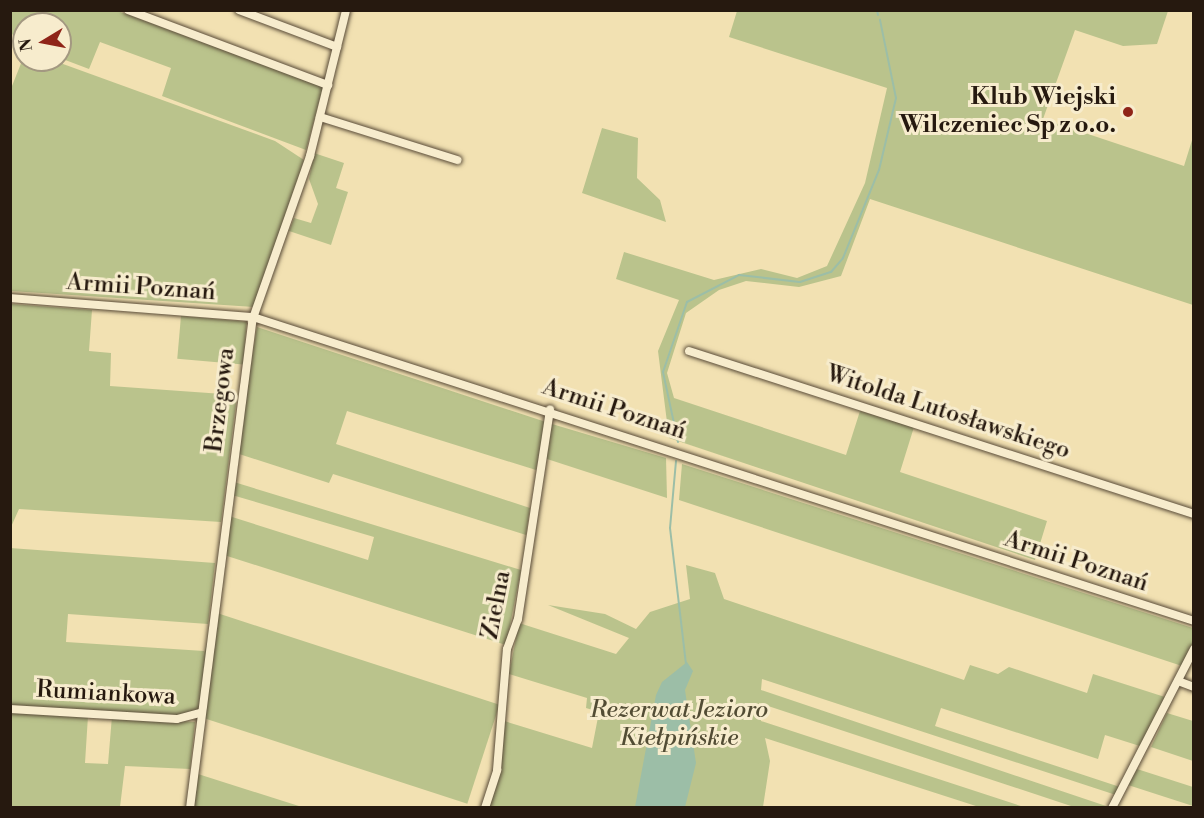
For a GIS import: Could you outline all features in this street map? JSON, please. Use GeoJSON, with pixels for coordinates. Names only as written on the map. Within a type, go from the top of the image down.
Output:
{"type":"FeatureCollection","features":[{"type":"Feature","properties":{"kind":"street"},"geometry":{"type":"LineString","coordinates":[[128,10],[328,85]]}},
{"type":"Feature","properties":{"kind":"street"},"geometry":{"type":"LineString","coordinates":[[240,10],[337,47]]}},
{"type":"Feature","properties":{"kind":"street","name":"Brzegowa"},"geometry":{"type":"LineString","coordinates":[[190,807],[200,714],[253,317],[320,117],[346,10]]}},
{"type":"Feature","properties":{"kind":"street"},"geometry":{"type":"LineString","coordinates":[[320,117],[457,160]]}},
{"type":"Feature","properties":{"kind":"street","name":"Armii Poznań"},"geometry":{"type":"LineString","coordinates":[[10,298],[253,317],[550,409],[1194,621]]}},
{"type":"Feature","properties":{"kind":"street","name":"Witolda Lutosławskiego"},"geometry":{"type":"LineString","coordinates":[[689,351],[1194,514]]}},
{"type":"Feature","properties":{"kind":"street","name":"Zielna"},"geometry":{"type":"LineString","coordinates":[[485,807],[497,771],[507,649],[518,619],[550,409]]}},
{"type":"Feature","properties":{"kind":"street"},"geometry":{"type":"LineString","coordinates":[[1112,807],[1194,650]]}},
{"type":"Feature","properties":{"kind":"street"},"geometry":{"type":"LineString","coordinates":[[1178,681],[1194,687]]}},
{"type":"Feature","properties":{"kind":"street","name":"Rumiankowa"},"geometry":{"type":"LineString","coordinates":[[10,708],[177,719],[200,714]]}},
{"type":"Feature","properties":{"kind":"green space"},"geometry":{"type":"Polygon","coordinates":[[[11,11],[118,11],[323,87],[306,150],[162,96],[171,68],[100,42],[89,69],[72,63],[72,12],[12,12],[11,34],[11,11]]]}},
{"type":"Feature","properties":{"kind":"green space"},"geometry":{"type":"Polygon","coordinates":[[[737,11],[1168,11],[1157,44],[1123,46],[1075,30],[1043,119],[1184,166],[1193,137],[1193,305],[870,199],[841,276],[799,287],[746,281],[719,290],[686,313],[667,373],[674,398],[846,455],[860,411],[914,427],[900,472],[1047,521],[1035,560],[669,438],[658,351],[679,300],[616,279],[624,252],[714,280],[761,269],[797,278],[827,266],[865,183],[887,88],[729,37],[737,11]]]}},
{"type":"Feature","properties":{"kind":"green space"},"geometry":{"type":"Polygon","coordinates":[[[72,67],[275,141],[304,160],[254,307],[11,291],[10,91],[18,72],[72,72],[72,67]]]}},
{"type":"Feature","properties":{"kind":"green space"},"geometry":{"type":"Polygon","coordinates":[[[602,128],[638,138],[637,178],[660,200],[666,222],[582,193],[602,128]]]}},
{"type":"Feature","properties":{"kind":"green space"},"geometry":{"type":"Polygon","coordinates":[[[314,153],[344,163],[336,188],[348,192],[331,245],[289,231],[294,218],[311,223],[318,204],[309,179],[314,153]]]}},
{"type":"Feature","properties":{"kind":"green space"},"geometry":{"type":"Polygon","coordinates":[[[11,304],[92,310],[89,351],[111,353],[110,386],[237,395],[221,522],[19,509],[11,527],[11,304]]]}},
{"type":"Feature","properties":{"kind":"green space"},"geometry":{"type":"Polygon","coordinates":[[[181,316],[247,322],[243,365],[177,359],[181,316]]]}},
{"type":"Feature","properties":{"kind":"green space"},"geometry":{"type":"Polygon","coordinates":[[[257,327],[546,422],[536,470],[347,411],[336,444],[530,508],[526,535],[333,474],[329,483],[236,453],[257,327]]]}},
{"type":"Feature","properties":{"kind":"green space"},"geometry":{"type":"Polygon","coordinates":[[[552,424],[666,458],[667,498],[544,458],[552,424]]]}},
{"type":"Feature","properties":{"kind":"green space"},"geometry":{"type":"Polygon","coordinates":[[[682,464],[1193,628],[1193,642],[1182,666],[679,500],[682,464]]]}},
{"type":"Feature","properties":{"kind":"green space"},"geometry":{"type":"Polygon","coordinates":[[[234,482],[521,570],[506,645],[224,555],[229,516],[368,560],[374,537],[232,495],[234,482]]]}},
{"type":"Feature","properties":{"kind":"green space"},"geometry":{"type":"Polygon","coordinates":[[[10,548],[215,563],[208,624],[68,614],[66,642],[204,651],[197,710],[178,717],[11,707],[10,548]]]}},
{"type":"Feature","properties":{"kind":"green space","name":"Rezerwat Jezioro Kiełpińskie"},"geometry":{"type":"Polygon","coordinates":[[[686,565],[715,573],[724,599],[964,680],[970,665],[998,674],[1009,667],[1087,693],[1093,674],[1168,698],[1143,747],[1105,735],[1098,759],[941,708],[935,726],[1120,787],[1116,795],[762,679],[761,690],[1109,807],[1074,807],[759,703],[761,721],[1024,807],[979,807],[765,738],[770,761],[763,807],[489,808],[500,772],[501,720],[592,748],[599,712],[586,708],[587,698],[509,674],[519,623],[616,654],[629,638],[548,605],[605,614],[636,629],[650,612],[690,599],[686,565]]]}},
{"type":"Feature","properties":{"kind":"green space"},"geometry":{"type":"Polygon","coordinates":[[[217,613],[499,705],[467,804],[185,712],[217,613]]]}},
{"type":"Feature","properties":{"kind":"green space"},"geometry":{"type":"Polygon","coordinates":[[[10,711],[88,716],[85,763],[108,764],[112,716],[195,722],[190,769],[125,766],[120,807],[11,807],[10,711]]]}},
{"type":"Feature","properties":{"kind":"green space"},"geometry":{"type":"Polygon","coordinates":[[[1167,713],[1193,721],[1193,761],[1151,747],[1167,713]]]}},
{"type":"Feature","properties":{"kind":"green space"},"geometry":{"type":"Polygon","coordinates":[[[1137,769],[1193,787],[1193,806],[1128,785],[1137,769]]]}},
{"type":"Feature","properties":{"kind":"green space"},"geometry":{"type":"Polygon","coordinates":[[[198,774],[302,807],[194,808],[198,774]]]}},
{"type":"Feature","properties":{"kind":"shaded area"},"geometry":{"type":"Polygon","coordinates":[[[687,662],[693,671],[685,690],[696,763],[685,807],[635,807],[656,695],[662,682],[687,662]]]}},
{"type":"Feature","properties":{"kind":"waterway"},"geometry":{"type":"LineString","coordinates":[[877,10],[878,15]]}},
{"type":"Feature","properties":{"kind":"waterway"},"geometry":{"type":"LineString","coordinates":[[678,442],[663,372],[687,302],[739,275],[800,282],[831,272],[843,258],[879,170],[896,98],[880,20]]}},
{"type":"Feature","properties":{"kind":"waterway"},"geometry":{"type":"LineString","coordinates":[[676,461],[670,528],[686,664]]}},
{"type":"Feature","properties":{"kind":"place","name":"Klub Wiejski Wilczeniec Sp z o.o."},"geometry":{"type":"Point","coordinates":[1128,112]}}]}
